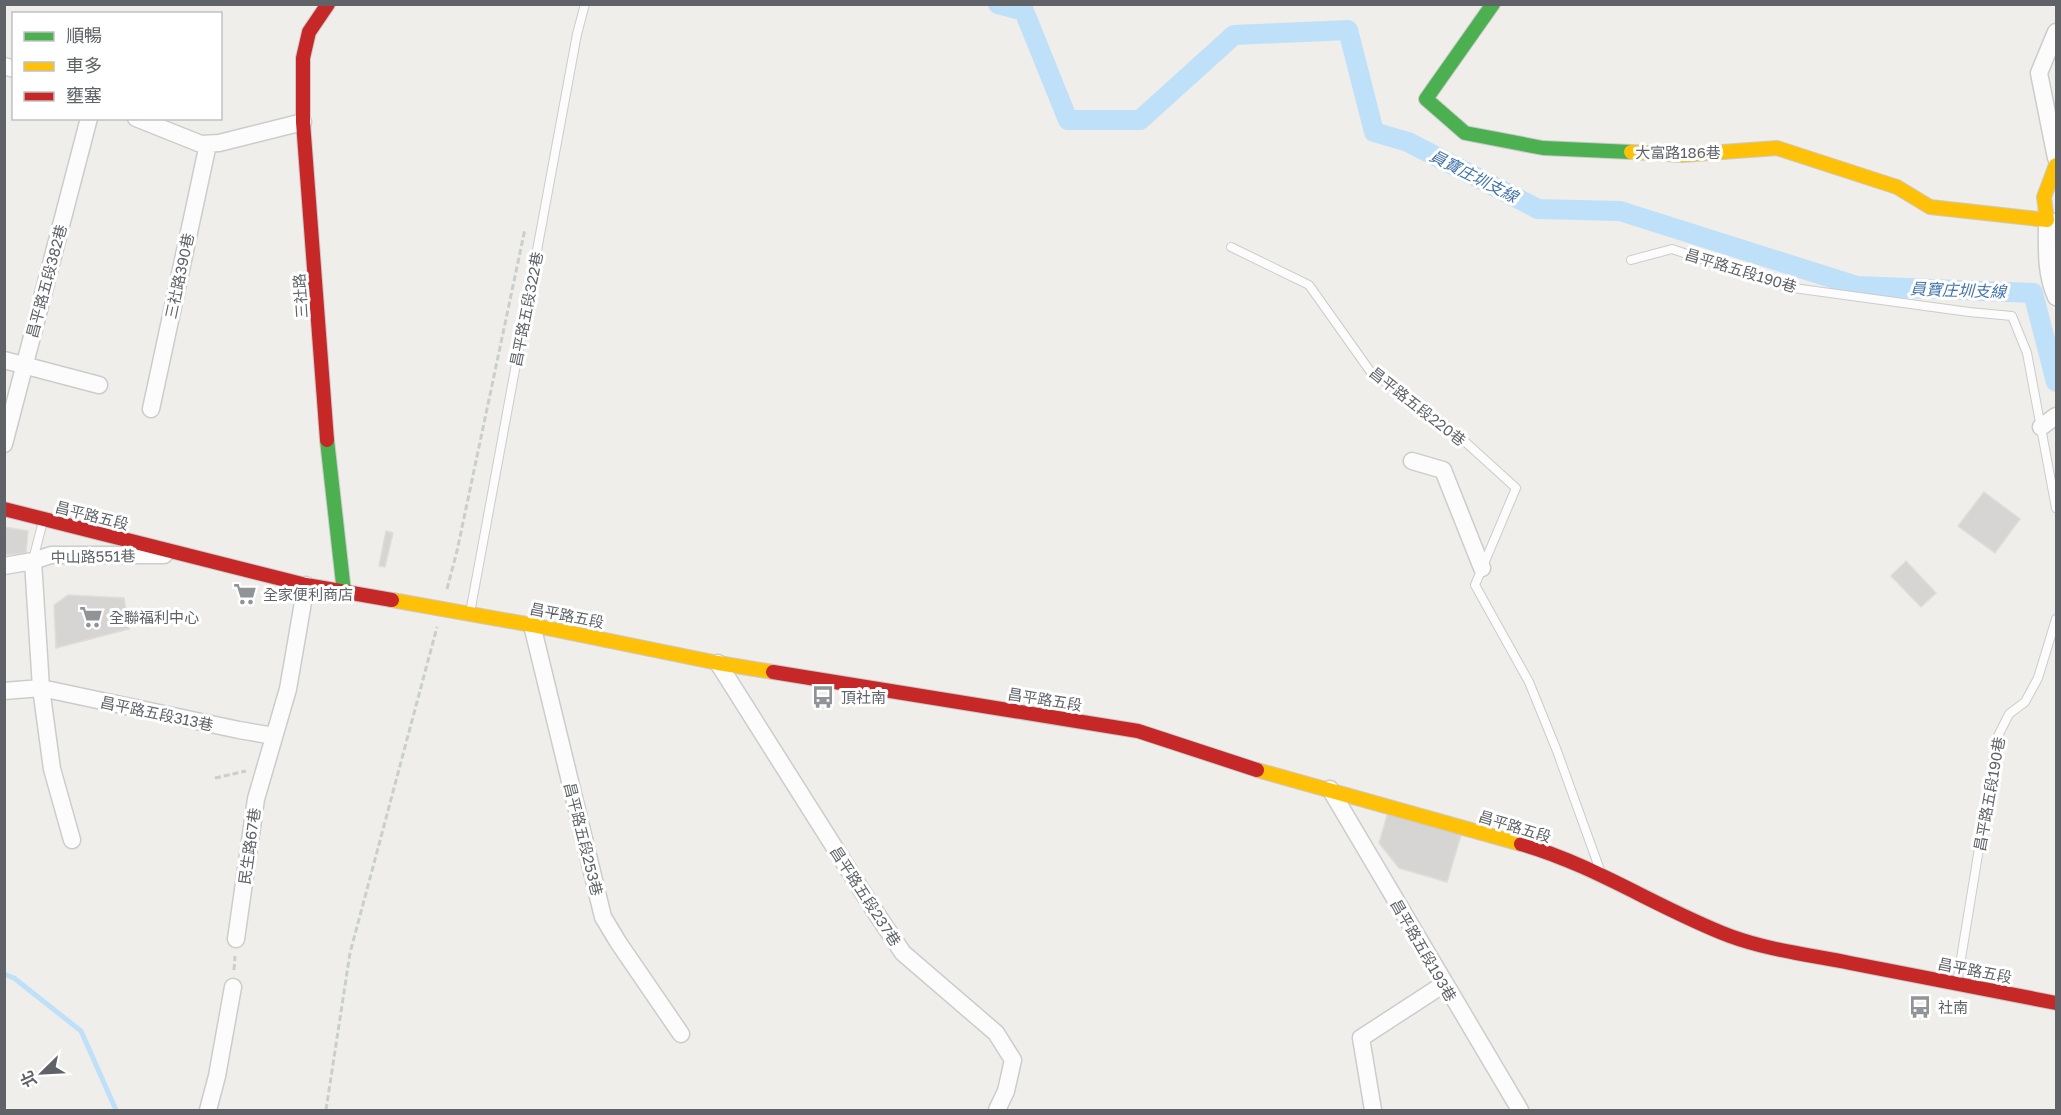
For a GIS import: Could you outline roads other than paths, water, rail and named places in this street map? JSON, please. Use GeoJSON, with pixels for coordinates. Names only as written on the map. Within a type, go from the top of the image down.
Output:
{"type":"FeatureCollection","features":[{"type":"Feature","properties":{"kind":"street","name":"三社路"},"geometry":{"type":"LineString","coordinates":[[328,4],[309,32],[303,58],[303,122],[323,404],[344,592]]}},
{"type":"Feature","properties":{"kind":"street","name":"大富路186巷"},"geometry":{"type":"LineString","coordinates":[[1494,4],[1426,99],[1465,133],[1543,148],[1682,155],[1777,148],[1897,187],[1930,207],[2052,222]]}},
{"type":"Feature","properties":{"kind":"street"},"geometry":{"type":"LineString","coordinates":[[2056,32],[2039,73],[2056,158]]}},
{"type":"Feature","properties":{"kind":"street","name":"昌平路五段382巷"},"geometry":{"type":"LineString","coordinates":[[4,444],[88,120]]}},
{"type":"Feature","properties":{"kind":"street"},"geometry":{"type":"LineString","coordinates":[[141,120],[201,144],[219,143],[303,122]]}},
{"type":"Feature","properties":{"kind":"street","name":"三社路390巷"},"geometry":{"type":"LineString","coordinates":[[150,409],[208,144]]}},
{"type":"Feature","properties":{"kind":"street"},"geometry":{"type":"LineString","coordinates":[[2056,165],[2044,197],[2052,222],[2047,262],[2056,297]]}},
{"type":"Feature","properties":{"kind":"street"},"geometry":{"type":"LineString","coordinates":[[4,360],[99,385]]}},
{"type":"Feature","properties":{"kind":"street"},"geometry":{"type":"LineString","coordinates":[[2041,427],[2056,416]]}},
{"type":"Feature","properties":{"kind":"street","name":"昌平路五段220巷"},"geometry":{"type":"LineString","coordinates":[[1412,461],[1443,470],[1482,568]]}},
{"type":"Feature","properties":{"kind":"street","name":"昌平路五段"},"geometry":{"type":"LineString","coordinates":[[4,509],[306,585],[532,625],[718,663],[1138,731],[1220,759],[1548,852],[1686,918],[1732,936],[1779,949],[2056,1003]]}},
{"type":"Feature","properties":{"kind":"street","name":"中山路551巷"},"geometry":{"type":"LineString","coordinates":[[4,566],[51,555],[183,555]]}},
{"type":"Feature","properties":{"kind":"street"},"geometry":{"type":"LineString","coordinates":[[33,561],[41,688],[52,770],[72,840]]}},
{"type":"Feature","properties":{"kind":"street","name":"民生路67巷"},"geometry":{"type":"LineString","coordinates":[[236,939],[256,799],[288,689],[306,585]]}},
{"type":"Feature","properties":{"kind":"street","name":"昌平路五段253巷"},"geometry":{"type":"LineString","coordinates":[[532,625],[603,916],[618,942],[681,1034]]}},
{"type":"Feature","properties":{"kind":"street","name":"昌平路五段237巷"},"geometry":{"type":"LineString","coordinates":[[718,663],[903,952],[996,1033],[1013,1060],[1006,1091],[997,1110]]}},
{"type":"Feature","properties":{"kind":"street","name":"昌平路五段313巷"},"geometry":{"type":"LineString","coordinates":[[4,691],[41,688],[274,736]]}},
{"type":"Feature","properties":{"kind":"street","name":"昌平路五段193巷"},"geometry":{"type":"LineString","coordinates":[[1330,789],[1520,1110]]}},
{"type":"Feature","properties":{"kind":"street"},"geometry":{"type":"LineString","coordinates":[[1372,1110],[1361,1038],[1444,984]]}},
{"type":"Feature","properties":{"kind":"street"},"geometry":{"type":"LineString","coordinates":[[208,1110],[217,1076],[233,987]]}},
{"type":"Feature","properties":{"kind":"lane","name":"昌平路五段322巷"},"geometry":{"type":"LineString","coordinates":[[470,614],[577,34],[585,4]]}},
{"type":"Feature","properties":{"kind":"lane","name":"昌平路五段220巷"},"geometry":{"type":"LineString","coordinates":[[1231,247],[1309,285],[1370,371],[1450,429],[1515,488],[1475,585],[1529,682],[1557,751],[1602,876]]}},
{"type":"Feature","properties":{"kind":"lane","name":"昌平路五段190巷"},"geometry":{"type":"LineString","coordinates":[[1631,260],[1672,249],[1786,287],[2012,316],[2027,353],[2056,508]]}},
{"type":"Feature","properties":{"kind":"lane"},"geometry":{"type":"LineString","coordinates":[[33,561],[43,520]]}},
{"type":"Feature","properties":{"kind":"lane","name":"昌平路五段190巷"},"geometry":{"type":"LineString","coordinates":[[1957,983],[1997,738],[2009,714],[2025,702],[2038,678],[2056,619]]}},
{"type":"Feature","properties":{"kind":"waterway","name":"員寶庄圳支線"},"geometry":{"type":"LineString","coordinates":[[998,4],[1024,11],[1068,120],[1140,120],[1234,35],[1348,30],[1374,132],[1408,142],[1538,209],[1620,211],[1857,286],[2033,293],[2056,382]]}},
{"type":"Feature","properties":{"kind":"waterway"},"geometry":{"type":"LineString","coordinates":[[4,974],[14,978],[81,1031],[116,1110]]}},
{"type":"Feature","properties":{"kind":"place","name":"全家便利商店"},"geometry":{"type":"Point","coordinates":[245,594]}},
{"type":"Feature","properties":{"kind":"place","name":"全聯福利中心"},"geometry":{"type":"Point","coordinates":[91,617]}},
{"type":"Feature","properties":{"kind":"place","name":"頂社南"},"geometry":{"type":"Point","coordinates":[823,697]}},
{"type":"Feature","properties":{"kind":"place","name":"社南"},"geometry":{"type":"Point","coordinates":[1920,1007]}}]}
